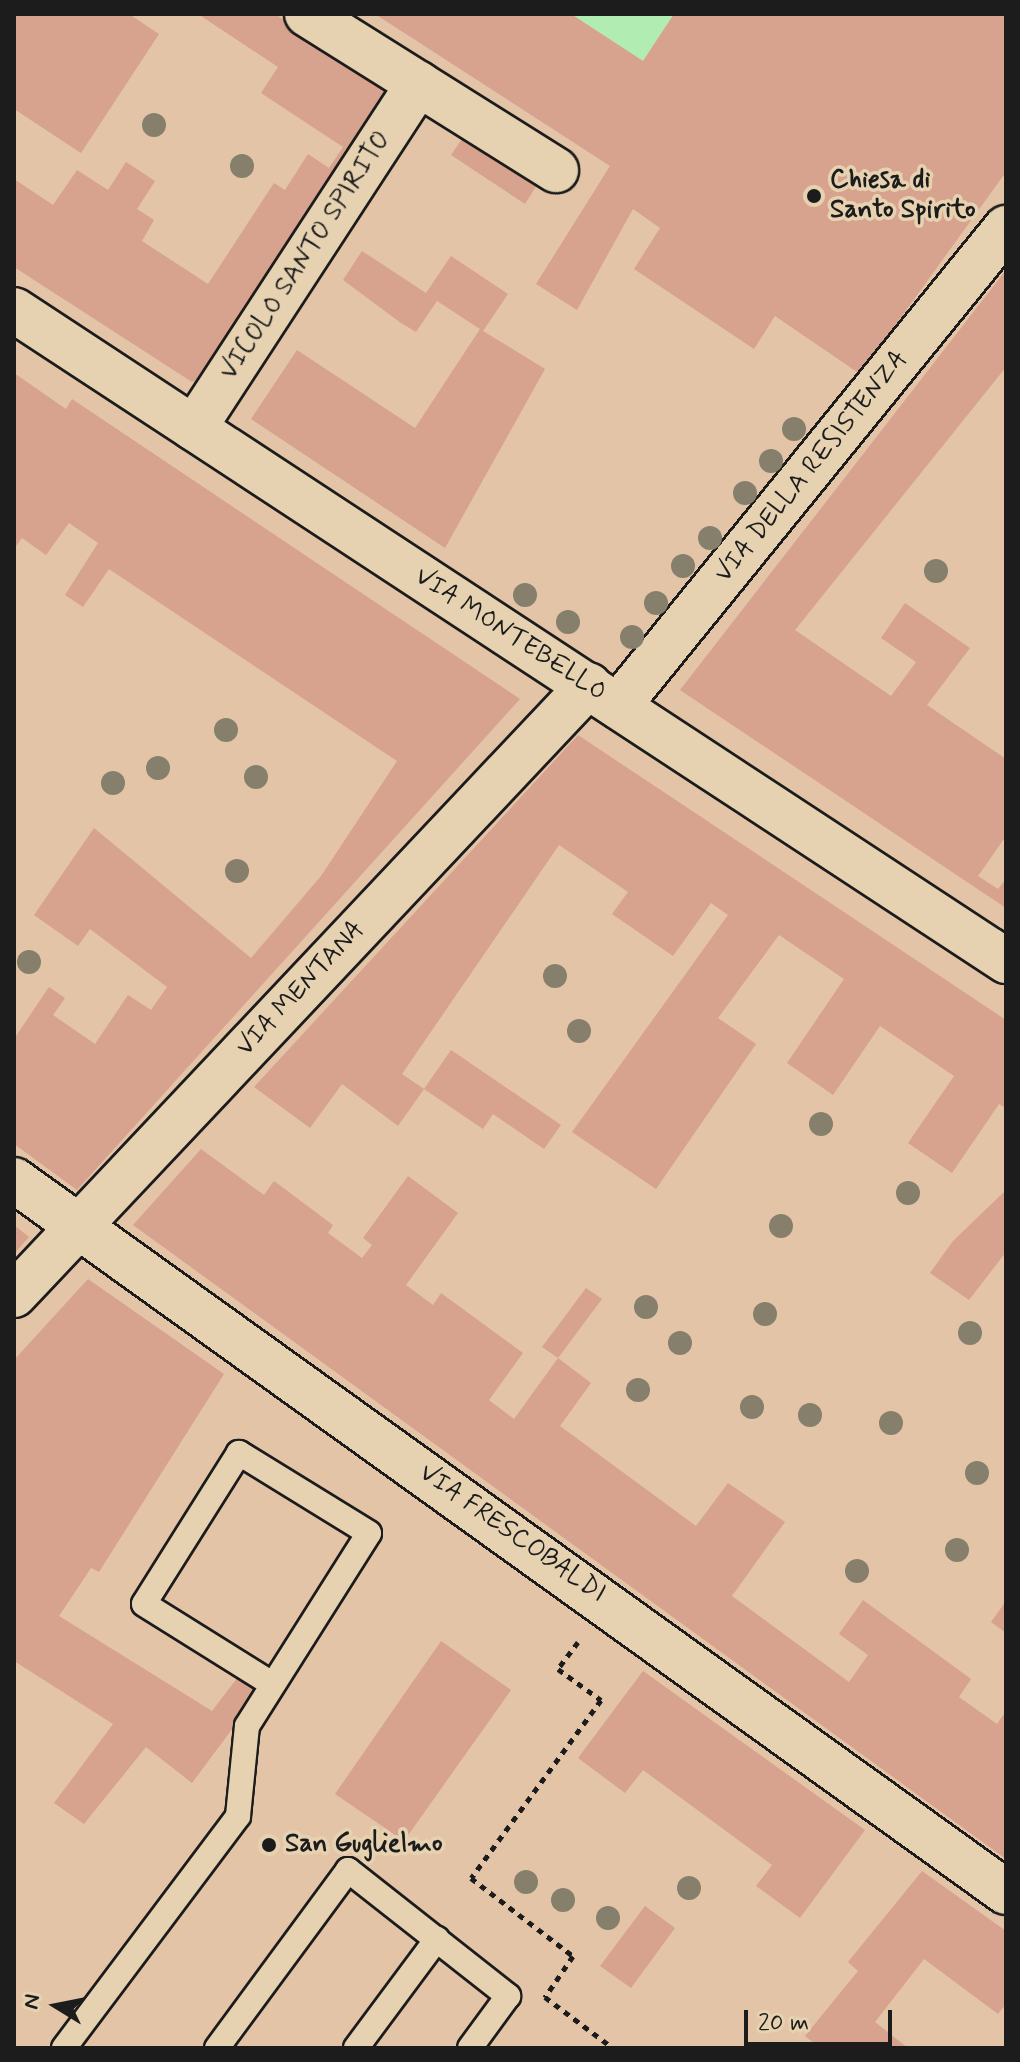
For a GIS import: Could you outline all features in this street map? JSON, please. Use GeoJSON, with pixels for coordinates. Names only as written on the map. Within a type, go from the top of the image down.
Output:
{"type":"FeatureCollection","features":[{"type":"Feature","properties":{"kind":"street"},"geometry":{"type":"LineString","coordinates":[[307,14],[556,170]]}},
{"type":"Feature","properties":{"kind":"street","name":"VICOLO SANTO SPIRITO"},"geometry":{"type":"LineString","coordinates":[[194,428],[418,84]]}},
{"type":"Feature","properties":{"kind":"street","name":"VIA DELLA RESISTENZA"},"geometry":{"type":"LineString","coordinates":[[604,695],[1006,228]]}},
{"type":"Feature","properties":{"kind":"street","name":"VIA MONTEBELLO"},"geometry":{"type":"LineString","coordinates":[[14,310],[1006,961]]}},
{"type":"Feature","properties":{"kind":"street","name":"VIA MENTANA"},"geometry":{"type":"LineString","coordinates":[[14,1295],[78,1225],[604,695]]}},
{"type":"Feature","properties":{"kind":"street","name":"VIA FRESCOBALDI"},"geometry":{"type":"LineString","coordinates":[[14,1180],[606,1601],[1006,1892]]}},
{"type":"Feature","properties":{"kind":"lane"},"geometry":{"type":"LineString","coordinates":[[64,2048],[238,1816],[247,1726],[369,1533],[239,1453],[144,1604],[272,1684]]}},
{"type":"Feature","properties":{"kind":"lane"},"geometry":{"type":"LineString","coordinates":[[217,2048],[348,1870],[508,1996],[470,2048]]}},
{"type":"Feature","properties":{"kind":"lane"},"geometry":{"type":"LineString","coordinates":[[356,2048],[437,1939]]}},
{"type":"Feature","properties":{"kind":"path"},"geometry":{"type":"LineString","coordinates":[[606,1601],[558,1669],[601,1700],[471,1878],[573,1956],[545,1997],[613,2048]]}},
{"type":"Feature","properties":{"kind":"green space"},"geometry":{"type":"Polygon","coordinates":[[[571,14],[674,14],[643,61],[571,14]]]}},
{"type":"Feature","properties":{"kind":"building"},"geometry":{"type":"Polygon","coordinates":[[[14,14],[129,14],[159,34],[81,153],[14,109],[14,14]]]}},
{"type":"Feature","properties":{"kind":"building"},"geometry":{"type":"Polygon","coordinates":[[[198,14],[275,14],[393,91],[205,376],[192,382],[14,267],[14,179],[53,205],[77,170],[108,190],[126,162],[155,181],[137,209],[154,220],[142,241],[208,284],[274,183],[285,190],[308,154],[329,168],[343,147],[261,93],[278,67],[198,14]]]}},
{"type":"Feature","properties":{"kind":"building","name":"Chiesa di Santo Spirito"},"geometry":{"type":"Polygon","coordinates":[[[375,14],[571,14],[643,61],[674,14],[1006,14],[1006,172],[860,374],[775,316],[754,349],[634,269],[660,228],[633,209],[577,310],[536,284],[610,166],[375,14]]]}},
{"type":"Feature","properties":{"kind":"building"},"geometry":{"type":"Polygon","coordinates":[[[464,136],[537,185],[525,204],[451,155],[464,136]]]}},
{"type":"Feature","properties":{"kind":"building"},"geometry":{"type":"Polygon","coordinates":[[[362,251],[426,293],[451,256],[508,294],[483,331],[545,369],[445,548],[251,419],[297,350],[415,428],[480,329],[437,301],[416,332],[401,323],[343,280],[362,251]]]}},
{"type":"Feature","properties":{"kind":"building"},"geometry":{"type":"Polygon","coordinates":[[[1006,270],[1006,367],[795,630],[891,696],[916,662],[881,638],[905,603],[970,648],[927,705],[1006,759],[1006,836],[978,876],[998,889],[1006,879],[1006,908],[680,690],[1006,270]]]}},
{"type":"Feature","properties":{"kind":"building"},"geometry":{"type":"Polygon","coordinates":[[[14,373],[66,409],[72,399],[520,699],[77,1190],[14,1144],[14,1039],[49,987],[65,998],[53,1015],[95,1044],[128,995],[151,1010],[167,987],[90,929],[78,946],[34,915],[94,828],[251,958],[321,876],[397,761],[109,569],[83,607],[65,595],[98,543],[69,523],[46,555],[22,538],[14,549],[14,373]]]}},
{"type":"Feature","properties":{"kind":"building"},"geometry":{"type":"Polygon","coordinates":[[[578,735],[1006,1020],[1006,1108],[999,1104],[952,1173],[908,1143],[954,1076],[880,1026],[833,1095],[787,1063],[844,979],[779,935],[718,1018],[756,1044],[656,1189],[572,1132],[728,915],[711,903],[673,956],[612,914],[628,892],[559,845],[402,1074],[424,1089],[398,1126],[342,1084],[310,1128],[254,1087],[578,735]]]}},
{"type":"Feature","properties":{"kind":"building"},"geometry":{"type":"Polygon","coordinates":[[[451,1050],[561,1125],[544,1149],[493,1114],[483,1129],[424,1089],[451,1050]]]}},
{"type":"Feature","properties":{"kind":"building"},"geometry":{"type":"Polygon","coordinates":[[[201,1149],[264,1195],[274,1181],[333,1225],[328,1233],[362,1258],[372,1245],[363,1238],[408,1176],[458,1213],[406,1285],[433,1305],[441,1293],[523,1353],[489,1400],[514,1419],[558,1358],[591,1383],[560,1426],[696,1526],[728,1483],[785,1522],[732,1596],[849,1682],[868,1655],[839,1634],[863,1600],[971,1679],[959,1697],[997,1724],[1006,1711],[1006,1859],[133,1225],[201,1149]]]}},
{"type":"Feature","properties":{"kind":"building"},"geometry":{"type":"Polygon","coordinates":[[[1006,1190],[1006,1252],[969,1300],[930,1273],[953,1241],[1006,1190]]]}},
{"type":"Feature","properties":{"kind":"building"},"geometry":{"type":"Polygon","coordinates":[[[14,1225],[29,1237],[14,1254],[14,1225]]]}},
{"type":"Feature","properties":{"kind":"building"},"geometry":{"type":"Polygon","coordinates":[[[88,1279],[224,1374],[99,1572],[91,1568],[59,1616],[212,1711],[238,1677],[259,1693],[192,1783],[146,1747],[84,1824],[54,1803],[113,1724],[14,1661],[14,1360],[88,1279]]]}},
{"type":"Feature","properties":{"kind":"building"},"geometry":{"type":"Polygon","coordinates":[[[586,1288],[602,1299],[558,1358],[542,1347],[586,1288]]]}},
{"type":"Feature","properties":{"kind":"building"},"geometry":{"type":"Polygon","coordinates":[[[1006,1601],[1006,1633],[991,1622],[1006,1601]]]}},
{"type":"Feature","properties":{"kind":"building"},"geometry":{"type":"Polygon","coordinates":[[[441,1641],[511,1690],[404,1841],[335,1794],[441,1641]]]}},
{"type":"Feature","properties":{"kind":"building"},"geometry":{"type":"Polygon","coordinates":[[[643,1671],[865,1830],[800,1918],[756,1886],[772,1865],[643,1770],[625,1793],[578,1758],[643,1671]]]}},
{"type":"Feature","properties":{"kind":"building"},"geometry":{"type":"Polygon","coordinates":[[[922,1871],[1006,1931],[1006,2004],[998,2014],[924,1959],[875,2022],[908,2048],[820,2048],[805,2036],[858,1971],[848,1962],[922,1871]]]}},
{"type":"Feature","properties":{"kind":"building"},"geometry":{"type":"Polygon","coordinates":[[[645,1906],[675,1928],[631,1988],[600,1966],[645,1906]]]}},
{"type":"Feature","properties":{"kind":"place","name":"Chiesa di Santo Spirito"},"geometry":{"type":"Point","coordinates":[814,196]}},
{"type":"Feature","properties":{"kind":"place","name":"San Guglielmo"},"geometry":{"type":"Point","coordinates":[269,1845]}}]}
